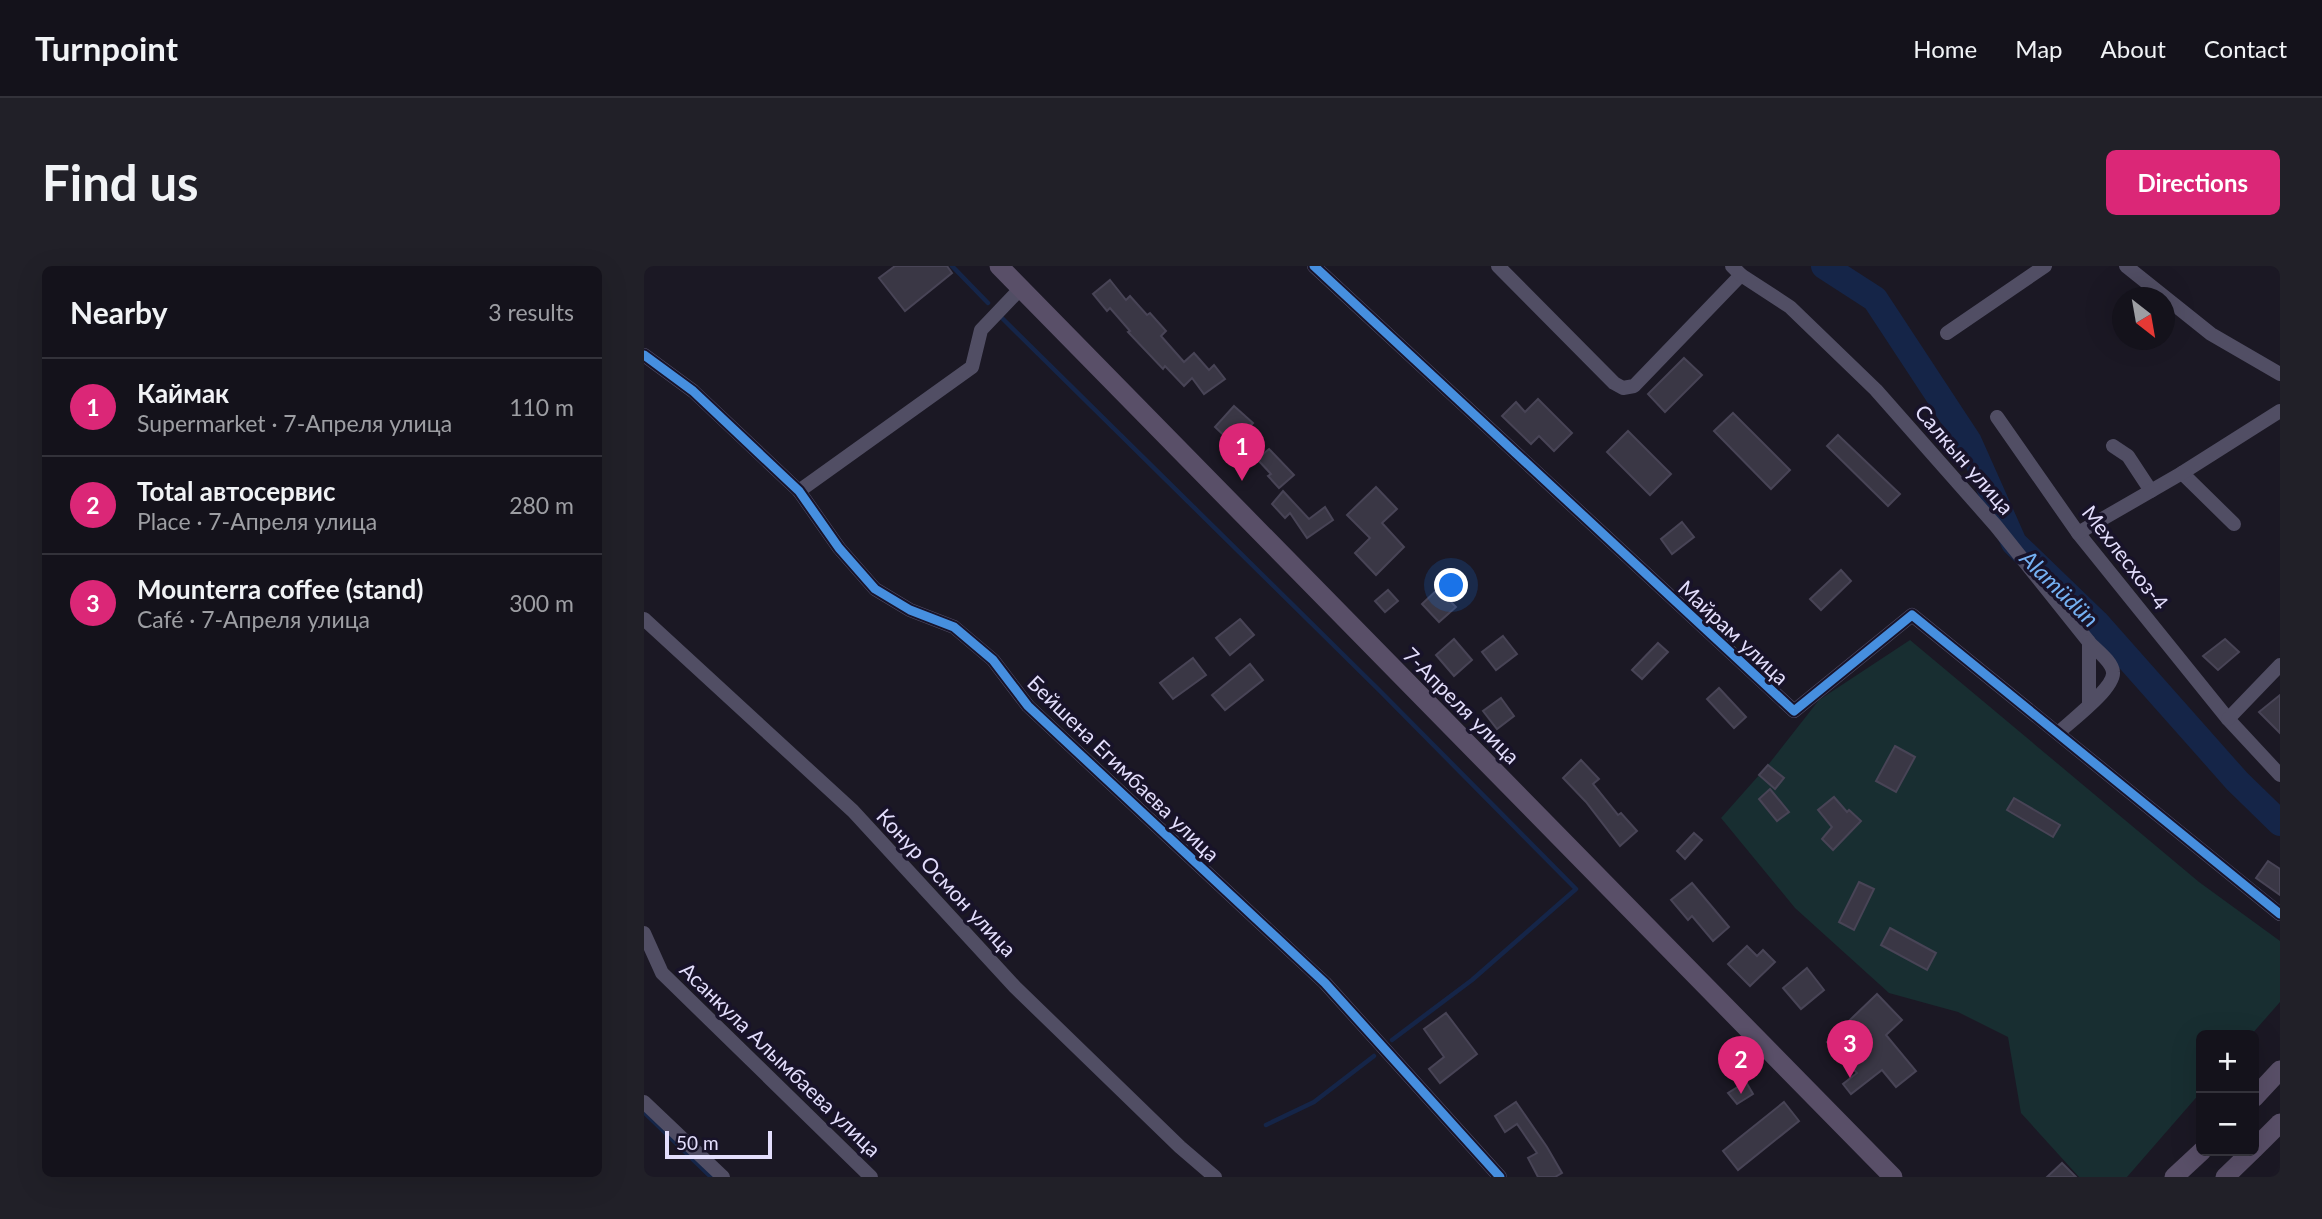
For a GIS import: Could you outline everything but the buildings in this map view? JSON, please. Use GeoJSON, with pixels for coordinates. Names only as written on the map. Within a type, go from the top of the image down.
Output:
{"type":"FeatureCollection","features":[{"type":"Feature","properties":{"kind":"main road","name":"7-Апреля улица"},"geometry":{"type":"LineString","coordinates":[[999,266],[1894,1177]]}},
{"type":"Feature","properties":{"kind":"main road"},"geometry":{"type":"LineString","coordinates":[[2259,1093],[2280,1070]]}},
{"type":"Feature","properties":{"kind":"main road"},"geometry":{"type":"LineString","coordinates":[[2259,1144],[2280,1123]]}},
{"type":"Feature","properties":{"kind":"main road"},"geometry":{"type":"LineString","coordinates":[[2175,1177],[2197,1156]]}},
{"type":"Feature","properties":{"kind":"main road"},"geometry":{"type":"LineString","coordinates":[[2225,1177],[2247,1156]]}},
{"type":"Feature","properties":{"kind":"street","name":"Майрам улица"},"geometry":{"type":"LineString","coordinates":[[1314,266],[1794,711],[1912,615],[2280,914]]}},
{"type":"Feature","properties":{"kind":"street"},"geometry":{"type":"LineString","coordinates":[[1498,266],[1614,383],[1623,388],[1634,386],[1736,271]]}},
{"type":"Feature","properties":{"kind":"street"},"geometry":{"type":"LineString","coordinates":[[1947,333],[2045,266]]}},
{"type":"Feature","properties":{"kind":"street"},"geometry":{"type":"LineString","coordinates":[[2126,266],[2211,334],[2280,374]]}},
{"type":"Feature","properties":{"kind":"street","name":"Салкын улица"},"geometry":{"type":"LineString","coordinates":[[1736,271],[1790,307],[1876,390],[1996,526],[2114,670],[2113,682],[2105,692],[2058,733]]}},
{"type":"Feature","properties":{"kind":"street"},"geometry":{"type":"LineString","coordinates":[[799,491],[972,367],[981,330],[1021,288]]}},
{"type":"Feature","properties":{"kind":"street","name":"Бейшена Егимбаева улица"},"geometry":{"type":"LineString","coordinates":[[644,355],[693,391],[799,491],[839,548],[875,589],[910,610],[954,627],[993,660],[1028,706],[1325,983],[1500,1177]]}},
{"type":"Feature","properties":{"kind":"street"},"geometry":{"type":"LineString","coordinates":[[2078,533],[2182,473],[2280,411]]}},
{"type":"Feature","properties":{"kind":"street","name":"Мехлесхоз-4"},"geometry":{"type":"LineString","coordinates":[[1997,417],[2078,533],[2228,719],[2280,775]]}},
{"type":"Feature","properties":{"kind":"street"},"geometry":{"type":"LineString","coordinates":[[2113,446],[2128,456],[2151,491]]}},
{"type":"Feature","properties":{"kind":"street"},"geometry":{"type":"LineString","coordinates":[[2182,473],[2234,524]]}},
{"type":"Feature","properties":{"kind":"street","name":"Конур Осмон улица"},"geometry":{"type":"LineString","coordinates":[[644,619],[853,811],[1015,987],[1214,1177]]}},
{"type":"Feature","properties":{"kind":"street"},"geometry":{"type":"LineString","coordinates":[[2089,642],[2089,704]]}},
{"type":"Feature","properties":{"kind":"street"},"geometry":{"type":"LineString","coordinates":[[2228,719],[2280,665]]}},
{"type":"Feature","properties":{"kind":"street","name":"Асанкула Алымбаева улица"},"geometry":{"type":"LineString","coordinates":[[644,933],[662,973],[871,1177]]}},
{"type":"Feature","properties":{"kind":"street"},"geometry":{"type":"LineString","coordinates":[[644,1102],[723,1177]]}},
{"type":"Feature","properties":{"kind":"green space"},"geometry":{"type":"Polygon","coordinates":[[[1910,640],[2199,882],[2280,941],[2280,1002],[2255,1030],[2196,1030],[2196,1098],[2127,1177],[2079,1177],[2021,1113],[2008,1037],[1958,1012],[1889,993],[1795,908],[1721,818],[1768,765],[1819,700],[1910,640]]]}},
{"type":"Feature","properties":{"kind":"waterway"},"geometry":{"type":"LineString","coordinates":[[952,266],[988,303]]}},
{"type":"Feature","properties":{"kind":"waterway","name":"Alamüdün"},"geometry":{"type":"LineString","coordinates":[[1824,266],[1875,299],[1969,442],[2014,543],[2096,622],[2237,781],[2280,823]]}},
{"type":"Feature","properties":{"kind":"waterway"},"geometry":{"type":"LineString","coordinates":[[1002,318],[1379,690],[1576,889],[1472,980],[1392,1040]]}},
{"type":"Feature","properties":{"kind":"waterway"},"geometry":{"type":"LineString","coordinates":[[1266,1125],[1314,1102],[1374,1056]]}},
{"type":"Feature","properties":{"kind":"waterway"},"geometry":{"type":"LineString","coordinates":[[644,1112],[711,1177]]}},
{"type":"Feature","properties":{"kind":"cycle path"},"geometry":{"type":"LineString","coordinates":[[1314,266],[1794,711],[1912,615],[2280,914]]}},
{"type":"Feature","properties":{"kind":"cycle path"},"geometry":{"type":"LineString","coordinates":[[644,355],[693,391],[799,491],[839,548],[875,589],[910,610],[954,627],[993,660],[1028,706],[1325,983],[1500,1177]]}},
{"type":"Feature","properties":{"kind":"place","name":"Каймак"},"geometry":{"type":"Point","coordinates":[1242,481]}},
{"type":"Feature","properties":{"kind":"place","name":"Mounterra coffee (stand)"},"geometry":{"type":"Point","coordinates":[1850,1078]}},
{"type":"Feature","properties":{"kind":"place","name":"Total автосервис"},"geometry":{"type":"Point","coordinates":[1741,1094]}}]}
